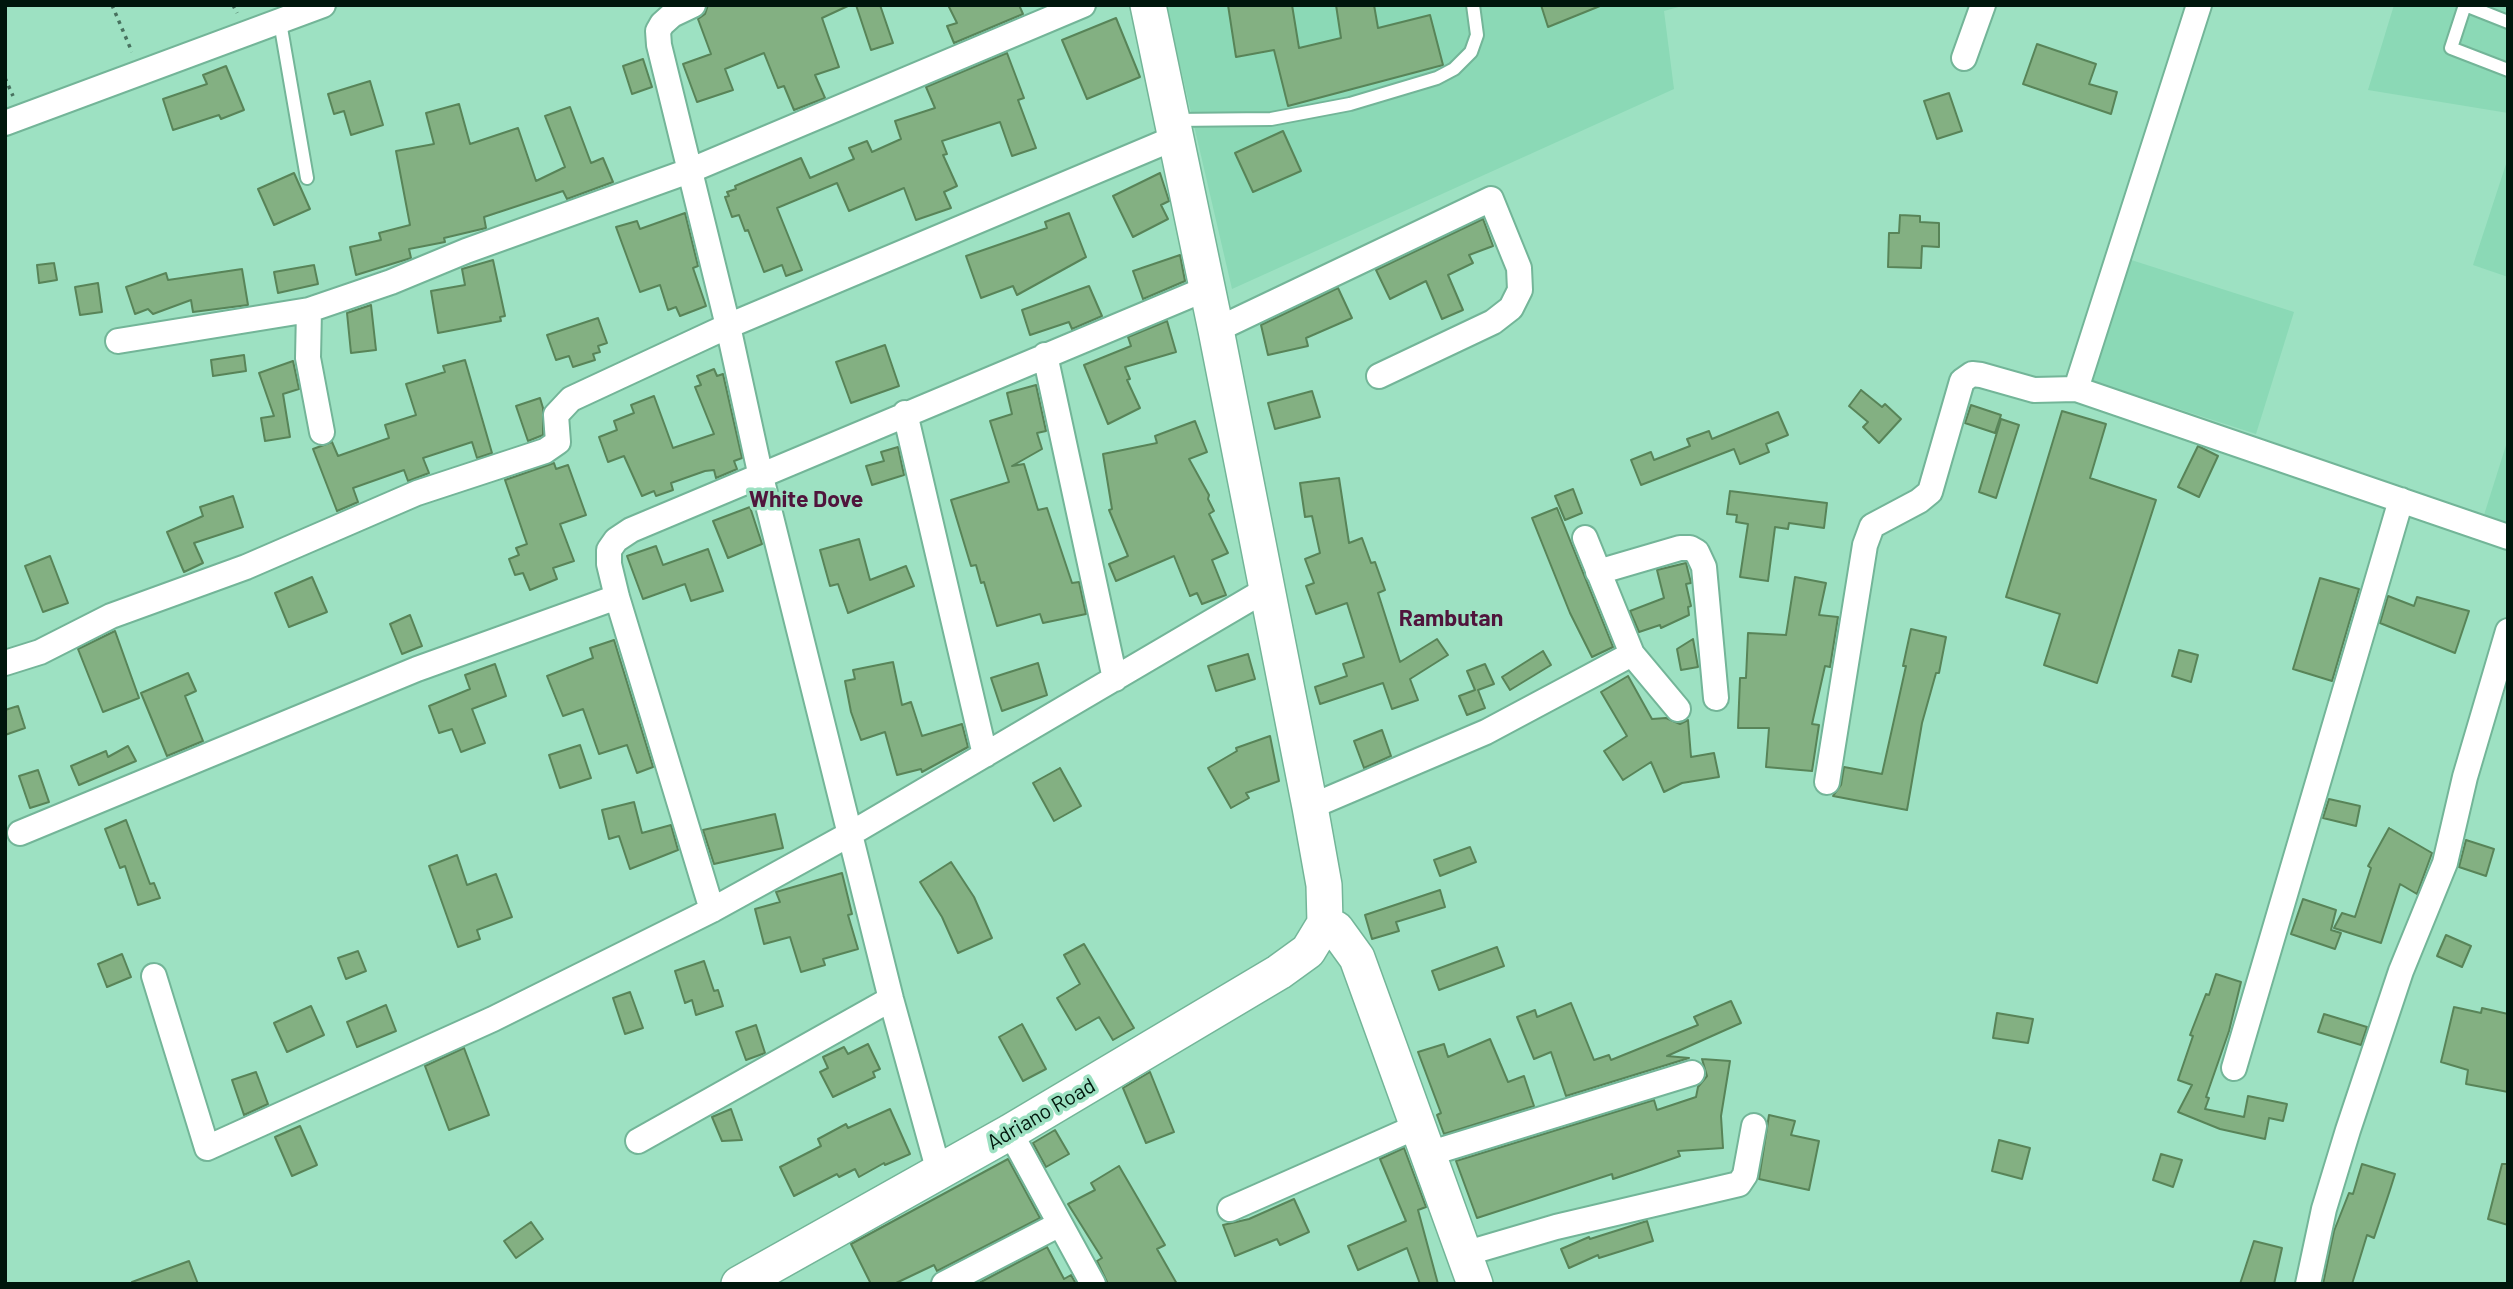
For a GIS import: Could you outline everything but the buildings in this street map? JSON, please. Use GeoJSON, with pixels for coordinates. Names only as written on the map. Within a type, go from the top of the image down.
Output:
{"type":"FeatureCollection","features":[{"type":"Feature","properties":{"kind":"street"},"geometry":{"type":"LineString","coordinates":[[5,123],[323,5]]}},
{"type":"Feature","properties":{"kind":"street"},"geometry":{"type":"LineString","coordinates":[[693,5],[672,15],[658,32],[761,477],[891,999],[939,1172]]}},
{"type":"Feature","properties":{"kind":"street"},"geometry":{"type":"LineString","coordinates":[[118,341],[309,310],[689,171],[1083,5]]}},
{"type":"Feature","properties":{"kind":"street"},"geometry":{"type":"LineString","coordinates":[[1148,5],[1208,288],[1310,807],[1324,885],[1325,923],[1336,929],[1357,958],[1470,1269],[1556,1227],[1734,1186],[1745,1175],[1754,1126]]}},
{"type":"Feature","properties":{"kind":"street"},"geometry":{"type":"LineString","coordinates":[[1964,58],[1983,5]]}},
{"type":"Feature","properties":{"kind":"street"},"geometry":{"type":"LineString","coordinates":[[2076,389],[2199,5]]}},
{"type":"Feature","properties":{"kind":"street"},"geometry":{"type":"LineString","coordinates":[[5,663],[40,652],[111,616],[246,567],[417,494],[545,451],[558,442],[556,415],[571,399],[728,326],[1175,129]]}},
{"type":"Feature","properties":{"kind":"street"},"geometry":{"type":"LineString","coordinates":[[1216,330],[1491,199],[1519,268],[1520,290],[1511,308],[1493,322],[1379,376]]}},
{"type":"Feature","properties":{"kind":"street"},"geometry":{"type":"LineString","coordinates":[[712,910],[617,597],[609,564],[609,550],[616,540],[631,530],[761,477],[905,413],[1208,288]]}},
{"type":"Feature","properties":{"kind":"street"},"geometry":{"type":"LineString","coordinates":[[309,310],[308,358],[322,432]]}},
{"type":"Feature","properties":{"kind":"street"},"geometry":{"type":"LineString","coordinates":[[1045,355],[1115,679]]}},
{"type":"Feature","properties":{"kind":"street"},"geometry":{"type":"LineString","coordinates":[[1827,782],[1864,545],[1872,526],[1919,501],[1930,492],[1962,381],[1972,374],[2034,390],[2076,389],[2508,537]]}},
{"type":"Feature","properties":{"kind":"street"},"geometry":{"type":"LineString","coordinates":[[905,413],[985,755]]}},
{"type":"Feature","properties":{"kind":"street"},"geometry":{"type":"LineString","coordinates":[[2234,1068],[2402,500]]}},
{"type":"Feature","properties":{"kind":"street"},"geometry":{"type":"LineString","coordinates":[[1585,538],[1632,654],[1678,709]]}},
{"type":"Feature","properties":{"kind":"street"},"geometry":{"type":"LineString","coordinates":[[1598,572],[1680,548],[1690,548],[1697,552],[1704,567],[1716,698]]}},
{"type":"Feature","properties":{"kind":"street"},"geometry":{"type":"LineString","coordinates":[[154,976],[207,1148],[493,1018],[712,910],[850,834],[1267,589]]}},
{"type":"Feature","properties":{"kind":"street"},"geometry":{"type":"LineString","coordinates":[[20,833],[417,670],[617,597]]}},
{"type":"Feature","properties":{"kind":"street"},"geometry":{"type":"LineString","coordinates":[[2308,1284],[2324,1209],[2348,1130],[2401,971],[2445,863],[2465,777],[2508,631]]}},
{"type":"Feature","properties":{"kind":"street"},"geometry":{"type":"LineString","coordinates":[[1310,807],[1486,732],[1632,654]]}},
{"type":"Feature","properties":{"kind":"street","name":"Adriano Road"},"geometry":{"type":"LineString","coordinates":[[739,1284],[1010,1132],[1296,962],[1318,939],[1325,923]]}},
{"type":"Feature","properties":{"kind":"street"},"geometry":{"type":"LineString","coordinates":[[638,1141],[891,999]]}},
{"type":"Feature","properties":{"kind":"street"},"geometry":{"type":"LineString","coordinates":[[1230,1209],[1423,1140],[1692,1073]]}},
{"type":"Feature","properties":{"kind":"street"},"geometry":{"type":"LineString","coordinates":[[1010,1132],[1093,1284]]}},
{"type":"Feature","properties":{"kind":"street"},"geometry":{"type":"LineString","coordinates":[[944,1284],[981,1275],[1060,1224]]}},
{"type":"Feature","properties":{"kind":"lane"},"geometry":{"type":"LineString","coordinates":[[1175,129],[1271,119],[1350,104],[1437,78],[1454,69],[1471,52],[1478,35],[1473,5]]}},
{"type":"Feature","properties":{"kind":"lane"},"geometry":{"type":"LineString","coordinates":[[2508,22],[2465,5],[2451,48],[2508,70]]}},
{"type":"Feature","properties":{"kind":"lane"},"geometry":{"type":"LineString","coordinates":[[279,22],[307,178]]}},
{"type":"Feature","properties":{"kind":"path"},"geometry":{"type":"LineString","coordinates":[[112,5],[141,73]]}},
{"type":"Feature","properties":{"kind":"shaded area"},"geometry":{"type":"Polygon","coordinates":[[[1166,5],[1686,5],[1664,11],[1674,89],[1232,289],[1166,5]]]}},
{"type":"Feature","properties":{"kind":"shaded area"},"geometry":{"type":"Polygon","coordinates":[[[2394,5],[2508,5],[2508,113],[2368,90],[2394,5]]]}},
{"type":"Feature","properties":{"kind":"shaded area"},"geometry":{"type":"Polygon","coordinates":[[[2508,158],[2508,277],[2473,265],[2508,158]]]}},
{"type":"Feature","properties":{"kind":"shaded area"},"geometry":{"type":"Polygon","coordinates":[[[2125,258],[2294,312],[2256,434],[2086,379],[2125,258]]]}},
{"type":"Feature","properties":{"kind":"shaded area"},"geometry":{"type":"Polygon","coordinates":[[[2508,439],[2508,523],[2484,515],[2508,439]]]}},
{"type":"Feature","properties":{"kind":"district","name":"White Dove"},"geometry":{"type":"Point","coordinates":[806,499]}},
{"type":"Feature","properties":{"kind":"district","name":"Rambutan"},"geometry":{"type":"Point","coordinates":[1451,618]}}]}
